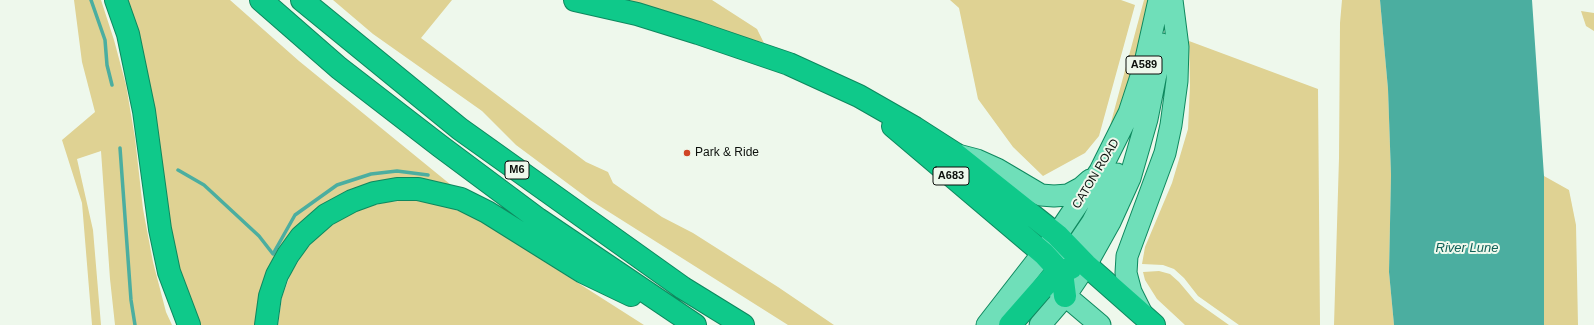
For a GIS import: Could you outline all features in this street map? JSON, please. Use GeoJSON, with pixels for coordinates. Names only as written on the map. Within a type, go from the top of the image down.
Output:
{"type":"FeatureCollection","features":[{"type":"Feature","properties":{"kind":"highway"},"geometry":{"type":"LineString","coordinates":[[116,0],[128,34],[144,111],[160,229],[169,272],[189,325]]}},
{"type":"Feature","properties":{"kind":"highway","name":"M6"},"geometry":{"type":"LineString","coordinates":[[261,0],[339,68],[440,146],[538,219],[694,324]]}},
{"type":"Feature","properties":{"kind":"highway","name":"M6"},"geometry":{"type":"LineString","coordinates":[[302,0],[460,128],[683,288],[743,325]]}},
{"type":"Feature","properties":{"kind":"highway","name":"A683"},"geometry":{"type":"LineString","coordinates":[[575,0],[637,14],[698,33],[789,64],[859,96],[915,128],[954,153],[1057,236],[1079,258],[1148,320]]}},
{"type":"Feature","properties":{"kind":"highway","name":"A683"},"geometry":{"type":"LineString","coordinates":[[859,96],[1047,268]]}},
{"type":"Feature","properties":{"kind":"highway"},"geometry":{"type":"LineString","coordinates":[[266,325],[270,296],[277,275],[288,255],[301,237],[326,215],[352,201],[374,193],[398,189],[418,189],[461,199],[487,212],[583,272],[694,324]]}},
{"type":"Feature","properties":{"kind":"highway"},"geometry":{"type":"LineString","coordinates":[[1047,268],[1073,267],[1079,258]]}},
{"type":"Feature","properties":{"kind":"highway"},"geometry":{"type":"LineString","coordinates":[[1047,268],[1063,280],[1065,296]]}},
{"type":"Feature","properties":{"kind":"highway"},"geometry":{"type":"LineString","coordinates":[[1010,325],[1047,268]]}},
{"type":"Feature","properties":{"kind":"main road","name":"CATON ROAD"},"geometry":{"type":"LineString","coordinates":[[987,325],[1047,268],[1057,236],[1100,171],[1129,112],[1144,67],[1159,0]]}},
{"type":"Feature","properties":{"kind":"main road","name":"A589"},"geometry":{"type":"LineString","coordinates":[[1040,325],[1065,296],[1079,258],[1110,222],[1130,178],[1148,119],[1169,0]]}},
{"type":"Feature","properties":{"kind":"main road"},"geometry":{"type":"LineString","coordinates":[[1148,320],[1131,292],[1126,272],[1127,256],[1165,152],[1171,125],[1177,81],[1178,47],[1172,0]]}},
{"type":"Feature","properties":{"kind":"main road"},"geometry":{"type":"LineString","coordinates":[[954,153],[977,160],[997,169],[1041,195],[1068,195],[1081,188],[1100,171]]}},
{"type":"Feature","properties":{"kind":"main road"},"geometry":{"type":"LineString","coordinates":[[1065,296],[1100,325]]}},
{"type":"Feature","properties":{"kind":"shaded area"},"geometry":{"type":"Polygon","coordinates":[[[74,0],[101,0],[114,40],[126,85],[135,138],[143,209],[153,262],[166,312],[172,325],[115,325],[110,279],[101,151],[77,159],[93,230],[101,325],[92,325],[82,203],[62,140],[95,112],[82,62],[74,0]]]}},
{"type":"Feature","properties":{"kind":"shaded area"},"geometry":{"type":"Polygon","coordinates":[[[126,0],[230,0],[299,61],[456,189],[322,209],[259,325],[199,325],[179,269],[126,0]]]}},
{"type":"Feature","properties":{"kind":"shaded area"},"geometry":{"type":"Polygon","coordinates":[[[333,0],[452,0],[421,38],[586,162],[608,172],[613,183],[662,217],[693,233],[778,287],[834,325],[788,325],[590,200],[516,145],[482,111],[373,34],[333,0]]]}},
{"type":"Feature","properties":{"kind":"shaded area"},"geometry":{"type":"Polygon","coordinates":[[[626,0],[712,0],[757,29],[764,43],[626,0]]]}},
{"type":"Feature","properties":{"kind":"shaded area"},"geometry":{"type":"Polygon","coordinates":[[[950,0],[1121,0],[1135,5],[1099,136],[1085,153],[1043,176],[1013,147],[978,99],[959,8],[950,0]]]}},
{"type":"Feature","properties":{"kind":"shaded area"},"geometry":{"type":"Polygon","coordinates":[[[1144,0],[1155,0],[1142,60],[1107,137],[1144,0]]]}},
{"type":"Feature","properties":{"kind":"shaded area"},"geometry":{"type":"Polygon","coordinates":[[[1342,0],[1380,0],[1388,89],[1391,175],[1389,272],[1394,325],[1334,325],[1339,158],[1340,23],[1342,0]]]}},
{"type":"Feature","properties":{"kind":"shaded area"},"geometry":{"type":"Polygon","coordinates":[[[1581,11],[1594,13],[1594,31],[1586,26],[1581,11]]]}},
{"type":"Feature","properties":{"kind":"shaded area"},"geometry":{"type":"Polygon","coordinates":[[[1189,41],[1318,89],[1320,325],[1239,325],[1198,296],[1184,278],[1174,269],[1163,265],[1142,264],[1145,247],[1172,183],[1188,129],[1190,85],[1189,41]]]}},
{"type":"Feature","properties":{"kind":"shaded area"},"geometry":{"type":"Polygon","coordinates":[[[1544,176],[1569,190],[1576,225],[1578,325],[1544,325],[1544,176]]]}},
{"type":"Feature","properties":{"kind":"shaded area"},"geometry":{"type":"Polygon","coordinates":[[[410,200],[439,204],[473,216],[644,325],[278,325],[282,297],[291,273],[306,249],[324,231],[344,217],[366,207],[388,202],[410,200]]]}},
{"type":"Feature","properties":{"kind":"shaded area"},"geometry":{"type":"Polygon","coordinates":[[[1159,271],[1170,274],[1195,301],[1229,325],[1185,325],[1157,299],[1145,280],[1143,272],[1159,271]]]}},
{"type":"Feature","properties":{"kind":"water","name":"River Lune"},"geometry":{"type":"Polygon","coordinates":[[[1380,0],[1532,0],[1544,176],[1544,325],[1394,325],[1389,272],[1391,175],[1388,89],[1380,0]]]}},
{"type":"Feature","properties":{"kind":"waterway"},"geometry":{"type":"LineString","coordinates":[[91,0],[105,40],[107,65],[112,85]]}},
{"type":"Feature","properties":{"kind":"waterway"},"geometry":{"type":"LineString","coordinates":[[120,148],[131,300],[135,325]]}},
{"type":"Feature","properties":{"kind":"waterway"},"geometry":{"type":"LineString","coordinates":[[178,170],[204,185],[259,236],[273,254],[295,215],[337,185],[371,174],[397,171],[428,175]]}},
{"type":"Feature","properties":{"kind":"place","name":"Park & Ride"},"geometry":{"type":"Point","coordinates":[687,153]}}]}
